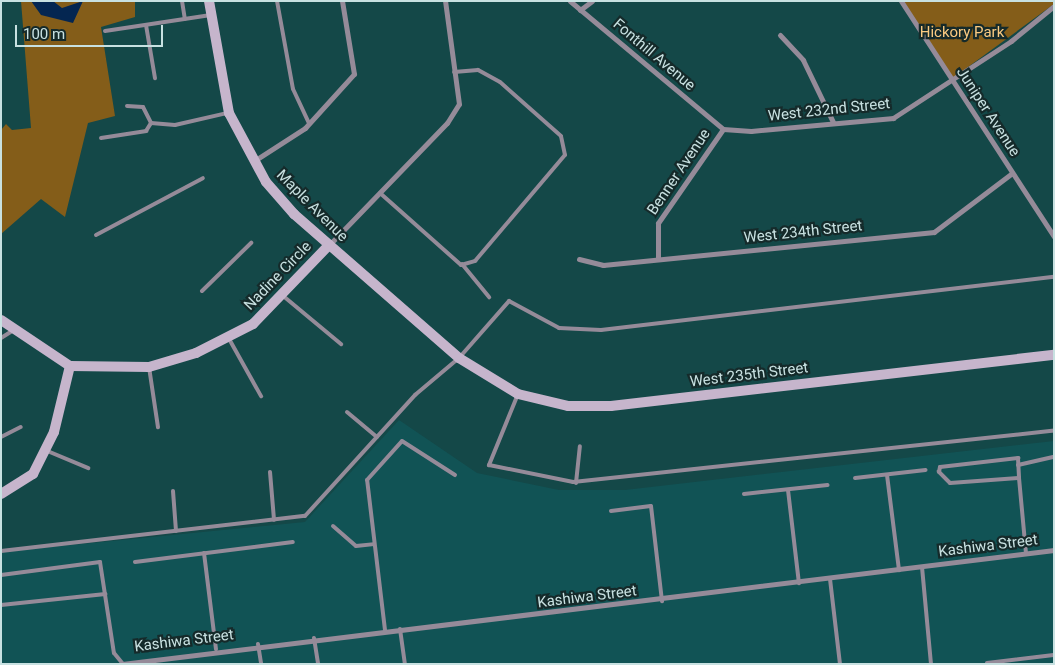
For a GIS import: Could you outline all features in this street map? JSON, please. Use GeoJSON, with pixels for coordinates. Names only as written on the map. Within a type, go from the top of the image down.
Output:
{"type":"FeatureCollection","features":[{"type":"Feature","properties":{"kind":"street","name":"Maple Avenue"},"geometry":{"type":"LineString","coordinates":[[208,1],[229,113],[252,162],[282,202],[459,358]]}},
{"type":"Feature","properties":{"kind":"street"},"geometry":{"type":"LineString","coordinates":[[252,162],[309,123],[354,74],[342,1]]}},
{"type":"Feature","properties":{"kind":"street"},"geometry":{"type":"LineString","coordinates":[[329,245],[447,123],[459,104],[445,1]]}},
{"type":"Feature","properties":{"kind":"street","name":"Fonthill Avenue"},"geometry":{"type":"LineString","coordinates":[[570,1],[723,129]]}},
{"type":"Feature","properties":{"kind":"street"},"geometry":{"type":"LineString","coordinates":[[580,10],[592,1]]}},
{"type":"Feature","properties":{"kind":"street","name":"Juniper Avenue"},"geometry":{"type":"LineString","coordinates":[[901,1],[1054,237]]}},
{"type":"Feature","properties":{"kind":"street","name":"West 232nd Street"},"geometry":{"type":"LineString","coordinates":[[723,129],[751,131],[893,118],[953,80],[1053,9]]}},
{"type":"Feature","properties":{"kind":"street"},"geometry":{"type":"LineString","coordinates":[[780,35],[803,60],[833,122]]}},
{"type":"Feature","properties":{"kind":"street","name":"Benner Avenue"},"geometry":{"type":"LineString","coordinates":[[658,259],[658,223],[723,129]]}},
{"type":"Feature","properties":{"kind":"street","name":"West 234th Street"},"geometry":{"type":"LineString","coordinates":[[579,259],[603,265],[934,232],[1012,173]]}},
{"type":"Feature","properties":{"kind":"street","name":"Nadine Circle"},"geometry":{"type":"LineString","coordinates":[[70,366],[149,367],[196,353],[253,324],[329,245]]}},
{"type":"Feature","properties":{"kind":"street"},"geometry":{"type":"LineString","coordinates":[[1,320],[70,366],[45,450],[33,474],[1,494]]}},
{"type":"Feature","properties":{"kind":"street","name":"West 235th Street"},"geometry":{"type":"LineString","coordinates":[[459,358],[518,394],[568,406],[611,406],[1054,355]]}},
{"type":"Feature","properties":{"kind":"street","name":"Kashiwa Street"},"geometry":{"type":"LineString","coordinates":[[122,663],[258,644],[662,601],[1054,550]]}},
{"type":"Feature","properties":{"kind":"lane"},"geometry":{"type":"LineString","coordinates":[[182,1],[185,19]]}},
{"type":"Feature","properties":{"kind":"lane"},"geometry":{"type":"LineString","coordinates":[[278,1],[293,88],[309,123]]}},
{"type":"Feature","properties":{"kind":"lane"},"geometry":{"type":"LineString","coordinates":[[105,31],[211,15]]}},
{"type":"Feature","properties":{"kind":"lane"},"geometry":{"type":"LineString","coordinates":[[146,25],[155,78]]}},
{"type":"Feature","properties":{"kind":"lane"},"geometry":{"type":"LineString","coordinates":[[454,72],[478,70],[500,82],[561,136],[565,155],[475,261],[462,264]]}},
{"type":"Feature","properties":{"kind":"lane"},"geometry":{"type":"LineString","coordinates":[[127,106],[143,107],[151,123]]}},
{"type":"Feature","properties":{"kind":"lane"},"geometry":{"type":"LineString","coordinates":[[151,123],[175,125],[229,113]]}},
{"type":"Feature","properties":{"kind":"lane"},"geometry":{"type":"LineString","coordinates":[[101,138],[146,131],[151,123]]}},
{"type":"Feature","properties":{"kind":"lane"},"geometry":{"type":"LineString","coordinates":[[96,235],[203,178]]}},
{"type":"Feature","properties":{"kind":"lane"},"geometry":{"type":"LineString","coordinates":[[380,193],[462,264],[489,297]]}},
{"type":"Feature","properties":{"kind":"lane"},"geometry":{"type":"LineString","coordinates":[[202,290],[251,242]]}},
{"type":"Feature","properties":{"kind":"lane"},"geometry":{"type":"LineString","coordinates":[[1,551],[305,516],[376,437],[459,358],[509,301],[559,328],[601,330],[1054,277]]}},
{"type":"Feature","properties":{"kind":"lane"},"geometry":{"type":"LineString","coordinates":[[282,295],[341,344]]}},
{"type":"Feature","properties":{"kind":"lane"},"geometry":{"type":"LineString","coordinates":[[1,338],[14,330]]}},
{"type":"Feature","properties":{"kind":"lane"},"geometry":{"type":"LineString","coordinates":[[228,337],[261,396]]}},
{"type":"Feature","properties":{"kind":"lane"},"geometry":{"type":"LineString","coordinates":[[149,367],[158,427]]}},
{"type":"Feature","properties":{"kind":"lane"},"geometry":{"type":"LineString","coordinates":[[518,394],[489,465],[515,474],[576,483],[1054,431]]}},
{"type":"Feature","properties":{"kind":"lane"},"geometry":{"type":"LineString","coordinates":[[347,412],[376,437]]}},
{"type":"Feature","properties":{"kind":"lane"},"geometry":{"type":"LineString","coordinates":[[1,437],[21,427]]}},
{"type":"Feature","properties":{"kind":"lane"},"geometry":{"type":"LineString","coordinates":[[385,630],[367,480],[402,441],[455,475]]}},
{"type":"Feature","properties":{"kind":"lane"},"geometry":{"type":"LineString","coordinates":[[576,483],[580,446]]}},
{"type":"Feature","properties":{"kind":"lane"},"geometry":{"type":"LineString","coordinates":[[45,450],[88,468]]}},
{"type":"Feature","properties":{"kind":"lane"},"geometry":{"type":"LineString","coordinates":[[1020,478],[950,483],[939,472],[940,467],[1015,456],[1020,478],[1026,554]]}},
{"type":"Feature","properties":{"kind":"lane"},"geometry":{"type":"LineString","coordinates":[[1018,465],[1054,457]]}},
{"type":"Feature","properties":{"kind":"lane"},"geometry":{"type":"LineString","coordinates":[[855,478],[926,470]]}},
{"type":"Feature","properties":{"kind":"lane"},"geometry":{"type":"LineString","coordinates":[[270,472],[274,520]]}},
{"type":"Feature","properties":{"kind":"lane"},"geometry":{"type":"LineString","coordinates":[[887,475],[899,570]]}},
{"type":"Feature","properties":{"kind":"lane"},"geometry":{"type":"LineString","coordinates":[[744,494],[828,485]]}},
{"type":"Feature","properties":{"kind":"lane"},"geometry":{"type":"LineString","coordinates":[[788,490],[799,583]]}},
{"type":"Feature","properties":{"kind":"lane"},"geometry":{"type":"LineString","coordinates":[[173,491],[176,531]]}},
{"type":"Feature","properties":{"kind":"lane"},"geometry":{"type":"LineString","coordinates":[[611,511],[651,506],[662,601]]}},
{"type":"Feature","properties":{"kind":"lane"},"geometry":{"type":"LineString","coordinates":[[333,526],[356,546],[374,544]]}},
{"type":"Feature","properties":{"kind":"lane"},"geometry":{"type":"LineString","coordinates":[[135,562],[293,542]]}},
{"type":"Feature","properties":{"kind":"lane"},"geometry":{"type":"LineString","coordinates":[[204,553],[216,649]]}},
{"type":"Feature","properties":{"kind":"lane"},"geometry":{"type":"LineString","coordinates":[[1,575],[100,562],[114,653],[122,663]]}},
{"type":"Feature","properties":{"kind":"lane"},"geometry":{"type":"LineString","coordinates":[[922,567],[931,664]]}},
{"type":"Feature","properties":{"kind":"lane"},"geometry":{"type":"LineString","coordinates":[[830,579],[840,664]]}},
{"type":"Feature","properties":{"kind":"lane"},"geometry":{"type":"LineString","coordinates":[[1,605],[105,594]]}},
{"type":"Feature","properties":{"kind":"lane"},"geometry":{"type":"LineString","coordinates":[[400,629],[405,664]]}},
{"type":"Feature","properties":{"kind":"lane"},"geometry":{"type":"LineString","coordinates":[[314,638],[318,664]]}},
{"type":"Feature","properties":{"kind":"lane"},"geometry":{"type":"LineString","coordinates":[[258,644],[261,664]]}},
{"type":"Feature","properties":{"kind":"lane"},"geometry":{"type":"LineString","coordinates":[[988,663],[1054,655]]}},
{"type":"Feature","properties":{"kind":"shaded area"},"geometry":{"type":"Polygon","coordinates":[[[31,1],[53,1],[62,8],[83,1],[73,23],[41,15],[31,1]]]}},
{"type":"Feature","properties":{"kind":"shaded area"},"geometry":{"type":"Polygon","coordinates":[[[399,420],[477,473],[559,490],[625,490],[1054,441],[1054,664],[1,664],[1,552],[305,522],[399,420]]]}},
{"type":"Feature","properties":{"kind":"green space"},"geometry":{"type":"Polygon","coordinates":[[[21,1],[135,1],[135,17],[101,27],[115,116],[88,123],[65,217],[41,199],[1,234],[1,130],[6,124],[12,130],[31,128],[21,1]]]}},
{"type":"Feature","properties":{"kind":"green space","name":"Hickory Park"},"geometry":{"type":"Polygon","coordinates":[[[902,1],[1054,1],[1054,4],[953,78],[902,1]]]}}]}
